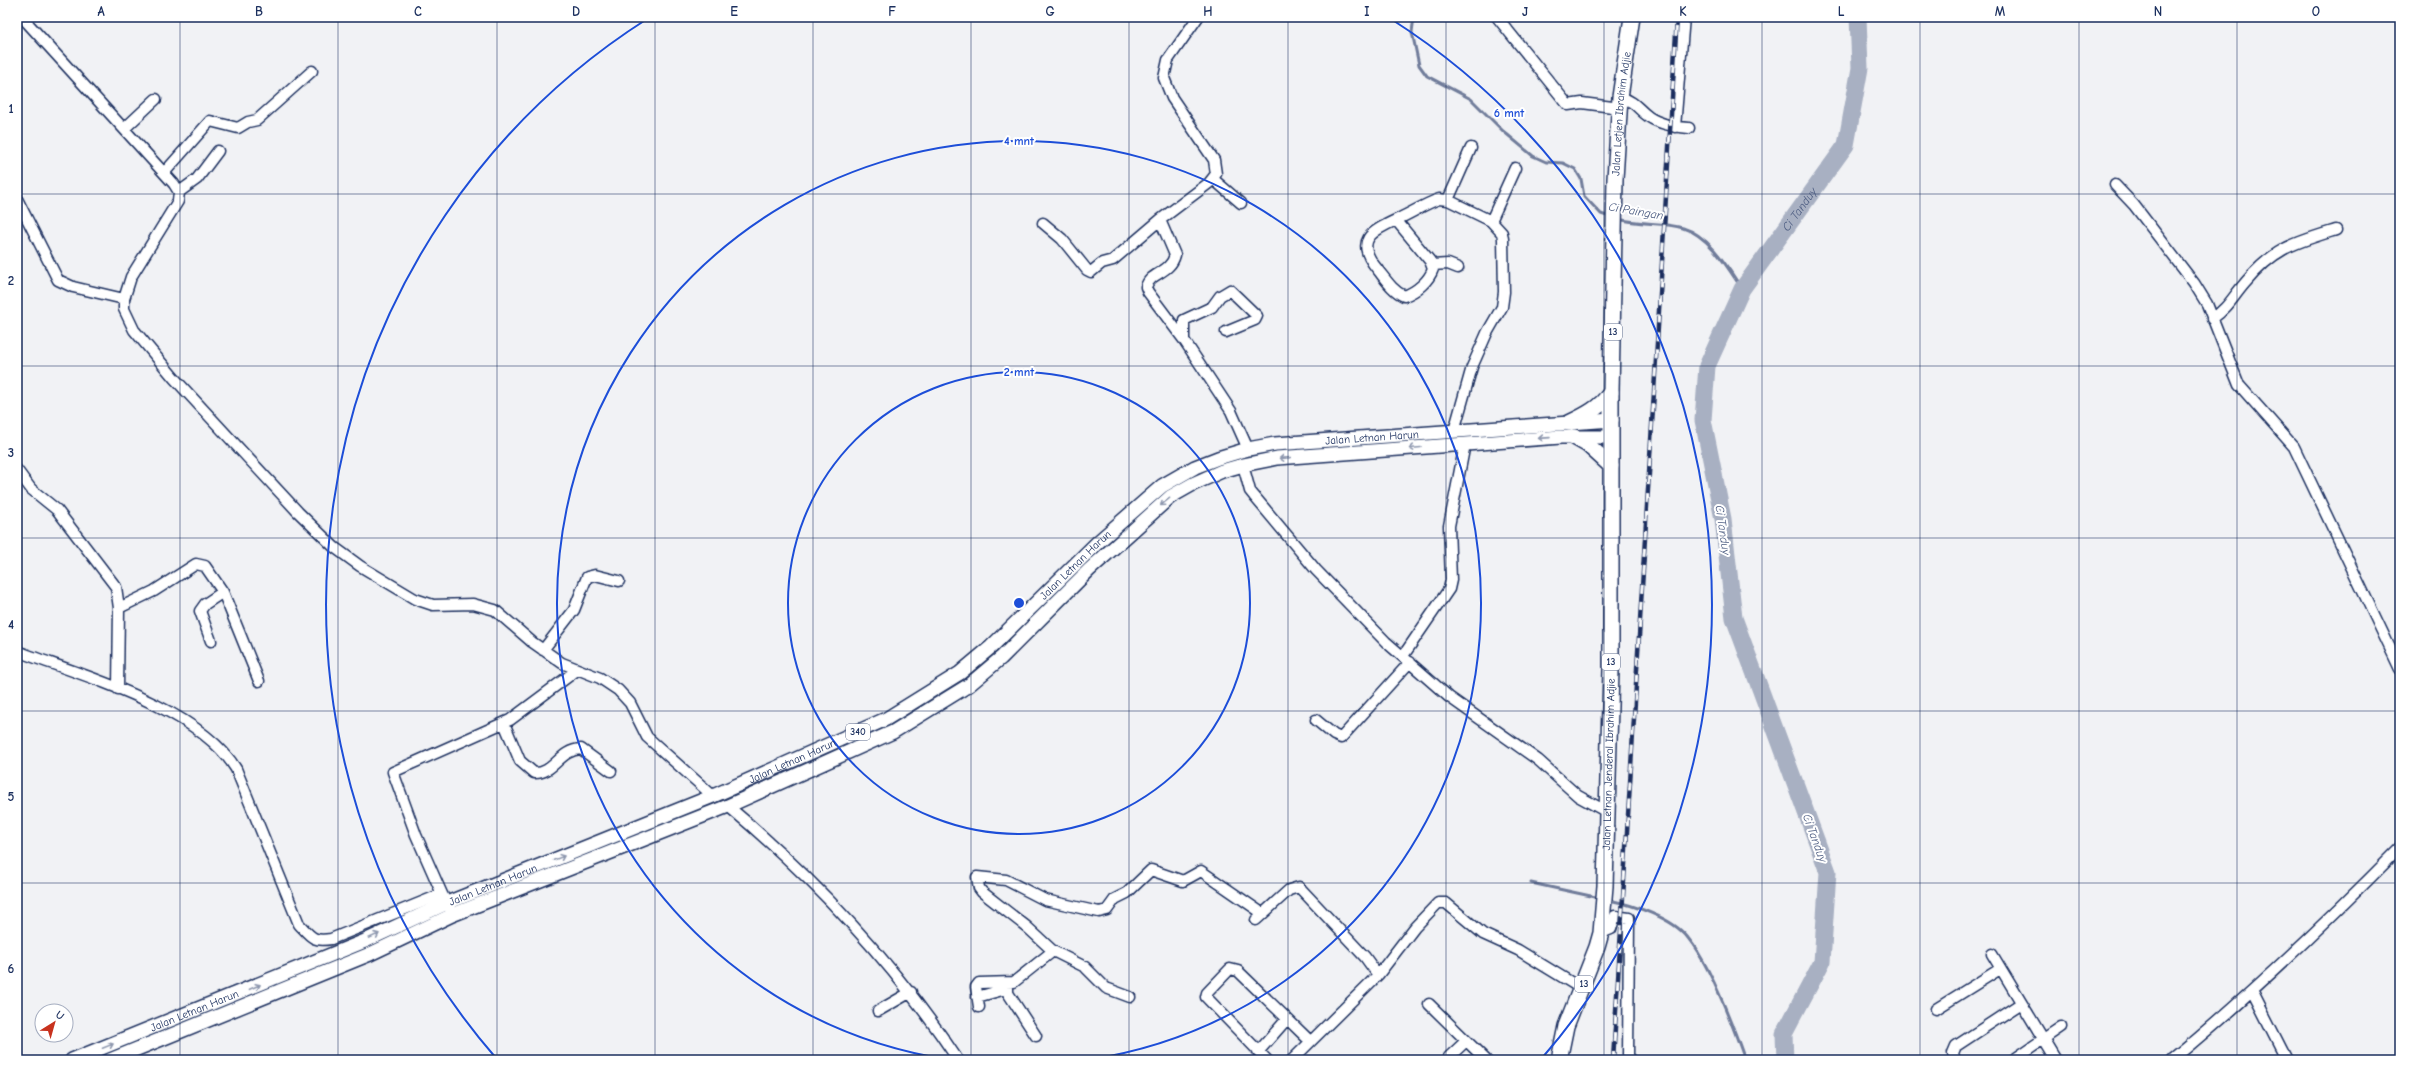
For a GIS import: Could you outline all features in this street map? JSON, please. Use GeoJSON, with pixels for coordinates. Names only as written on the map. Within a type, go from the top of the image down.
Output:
{"type":"FeatureCollection","features":[{"type":"Feature","properties":{"kind":"highway","name":"Jalan Letjen Ibrahim Adjie"},"geometry":{"type":"LineString","coordinates":[[1611,392],[1614,226],[1620,103],[1632,17]]}},
{"type":"Feature","properties":{"kind":"highway","name":"13"},"geometry":{"type":"LineString","coordinates":[[1611,392],[1611,438]]}},
{"type":"Feature","properties":{"kind":"highway"},"geometry":{"type":"LineString","coordinates":[[1611,392],[1605,402],[1571,430],[1611,466]]}},
{"type":"Feature","properties":{"kind":"highway","name":"Jalan Letnan Jenderal Ibrahim Adjie"},"geometry":{"type":"LineString","coordinates":[[1559,1060],[1566,1026],[1582,989],[1601,933],[1605,886],[1609,814],[1611,438]]}},
{"type":"Feature","properties":{"kind":"main road","name":"Jalan Letnan Harun"},"geometry":{"type":"LineString","coordinates":[[110,1060],[356,960],[447,904],[728,806],[893,732],[969,684],[1001,658],[1089,570],[1170,497],[1201,480],[1244,465],[1277,458],[1465,444],[1571,430],[1612,420]]}},
{"type":"Feature","properties":{"kind":"main road","name":"Jalan Letnan Harun"},"geometry":{"type":"LineString","coordinates":[[72,1060],[336,953],[447,904],[713,796],[886,719],[910,706],[960,673],[991,647],[1098,542],[1162,486],[1194,467],[1248,449],[1275,444],[1454,431],[1571,430],[1611,438]]}},
{"type":"Feature","properties":{"kind":"main road"},"geometry":{"type":"LineString","coordinates":[[1315,442],[1315,456]]}},
{"type":"Feature","properties":{"kind":"main road"},"geometry":{"type":"LineString","coordinates":[[910,706],[917,718]]}},
{"type":"Feature","properties":{"kind":"street"},"geometry":{"type":"LineString","coordinates":[[22,17],[164,173],[179,192],[178,201],[131,277],[124,299],[127,317],[148,348],[298,512],[334,547],[360,566],[415,599],[433,605],[473,604],[495,610],[543,650],[577,670],[600,678],[618,690],[630,703],[647,738],[713,796]]}},
{"type":"Feature","properties":{"kind":"street"},"geometry":{"type":"LineString","coordinates":[[1043,223],[1062,239],[1087,270],[1091,272],[1102,263],[1113,260],[1213,178],[1216,168],[1214,160],[1172,98],[1164,78],[1168,60],[1198,17]]}},
{"type":"Feature","properties":{"kind":"street"},"geometry":{"type":"LineString","coordinates":[[1497,17],[1568,105],[1582,103],[1634,102],[1651,118],[1675,127],[1689,128]]}},
{"type":"Feature","properties":{"kind":"street"},"geometry":{"type":"LineString","coordinates":[[1675,127],[1684,17]]}},
{"type":"Feature","properties":{"kind":"street"},"geometry":{"type":"LineString","coordinates":[[164,173],[210,120],[238,128],[248,122],[257,120],[312,71]]}},
{"type":"Feature","properties":{"kind":"street"},"geometry":{"type":"LineString","coordinates":[[124,129],[156,100]]}},
{"type":"Feature","properties":{"kind":"street"},"geometry":{"type":"LineString","coordinates":[[1448,200],[1471,148]]}},
{"type":"Feature","properties":{"kind":"street"},"geometry":{"type":"LineString","coordinates":[[179,192],[197,179],[218,151]]}},
{"type":"Feature","properties":{"kind":"street"},"geometry":{"type":"LineString","coordinates":[[1491,221],[1515,168]]}},
{"type":"Feature","properties":{"kind":"street"},"geometry":{"type":"LineString","coordinates":[[1213,178],[1242,203]]}},
{"type":"Feature","properties":{"kind":"street"},"geometry":{"type":"LineString","coordinates":[[2115,185],[2134,204],[2194,282],[2207,304],[2239,385],[2294,447],[2304,464],[2362,593],[2400,669]]}},
{"type":"Feature","properties":{"kind":"street"},"geometry":{"type":"LineString","coordinates":[[17,199],[58,280],[73,287],[124,299]]}},
{"type":"Feature","properties":{"kind":"street"},"geometry":{"type":"LineString","coordinates":[[1396,220],[1432,265],[1431,276],[1411,294],[1404,296],[1396,292],[1375,267],[1367,254],[1367,240],[1374,230],[1439,199],[1448,200],[1491,221],[1502,233],[1504,292],[1502,307],[1487,333],[1472,367],[1454,431]]}},
{"type":"Feature","properties":{"kind":"street"},"geometry":{"type":"LineString","coordinates":[[1160,220],[1174,249],[1175,255],[1171,266],[1151,278],[1146,287],[1148,292],[1184,340],[1231,411],[1248,449]]}},
{"type":"Feature","properties":{"kind":"street"},"geometry":{"type":"LineString","coordinates":[[2212,319],[2230,305],[2244,283],[2273,255],[2289,245],[2336,230]]}},
{"type":"Feature","properties":{"kind":"street"},"geometry":{"type":"LineString","coordinates":[[1432,265],[1448,264],[1458,268]]}},
{"type":"Feature","properties":{"kind":"street"},"geometry":{"type":"LineString","coordinates":[[1184,340],[1184,320],[1212,308],[1220,296],[1230,290],[1257,316],[1255,320],[1226,332]]}},
{"type":"Feature","properties":{"kind":"street"},"geometry":{"type":"LineString","coordinates":[[1316,720],[1334,735],[1341,738],[1406,659],[1449,589],[1451,580],[1449,526],[1465,444]]}},
{"type":"Feature","properties":{"kind":"street"},"geometry":{"type":"LineString","coordinates":[[1244,465],[1250,491],[1254,496],[1316,570],[1406,659],[1478,719],[1538,760],[1578,796],[1609,814]]}},
{"type":"Feature","properties":{"kind":"street"},"geometry":{"type":"LineString","coordinates":[[17,470],[31,489],[57,510],[113,580],[118,593],[119,608],[118,689]]}},
{"type":"Feature","properties":{"kind":"street"},"geometry":{"type":"LineString","coordinates":[[119,608],[158,588],[196,564],[201,564],[209,570],[223,592],[259,681]]}},
{"type":"Feature","properties":{"kind":"street"},"geometry":{"type":"LineString","coordinates":[[543,650],[574,610],[587,577],[595,575],[619,581]]}},
{"type":"Feature","properties":{"kind":"street"},"geometry":{"type":"LineString","coordinates":[[211,641],[200,611],[205,604],[223,592]]}},
{"type":"Feature","properties":{"kind":"street"},"geometry":{"type":"LineString","coordinates":[[17,651],[152,702],[172,713],[213,743],[236,769],[299,924],[314,939],[319,941],[331,939],[447,904],[416,834],[393,772],[515,717],[577,670]]}},
{"type":"Feature","properties":{"kind":"street"},"geometry":{"type":"LineString","coordinates":[[504,723],[520,761],[534,773],[539,773],[549,768],[562,755],[574,749],[581,749],[611,771]]}},
{"type":"Feature","properties":{"kind":"street"},"geometry":{"type":"LineString","coordinates":[[728,806],[810,880],[854,924],[911,992],[958,1060]]}},
{"type":"Feature","properties":{"kind":"street"},"geometry":{"type":"LineString","coordinates":[[2172,1060],[2252,991],[2342,906],[2400,848]]}},
{"type":"Feature","properties":{"kind":"street"},"geometry":{"type":"LineString","coordinates":[[1130,997],[1106,988],[1085,967],[1053,951],[1027,927],[982,892],[979,888],[977,876],[1006,880],[1045,900],[1099,912],[1107,910],[1115,900],[1126,893],[1151,870],[1183,881],[1201,871],[1259,917],[1289,890],[1299,887],[1365,957],[1378,975]]}},
{"type":"Feature","properties":{"kind":"street"},"geometry":{"type":"LineString","coordinates":[[1292,1060],[1378,975],[1430,910],[1442,902],[1454,908],[1483,934],[1518,950],[1582,989]]}},
{"type":"Feature","properties":{"kind":"street"},"geometry":{"type":"LineString","coordinates":[[1601,933],[1612,929],[1615,916],[1629,918],[1628,1060]]}},
{"type":"Feature","properties":{"kind":"street"},"geometry":{"type":"LineString","coordinates":[[978,1002],[1024,976],[1053,951]]}},
{"type":"Feature","properties":{"kind":"street"},"geometry":{"type":"LineString","coordinates":[[1992,954],[2020,1004],[2044,1039],[2056,1060]]}},
{"type":"Feature","properties":{"kind":"street"},"geometry":{"type":"LineString","coordinates":[[1267,1060],[1207,1001],[1207,993],[1230,969],[1234,968],[1310,1041]]}},
{"type":"Feature","properties":{"kind":"street"},"geometry":{"type":"LineString","coordinates":[[1936,1009],[2000,969]]}},
{"type":"Feature","properties":{"kind":"street"},"geometry":{"type":"LineString","coordinates":[[1007,986],[1036,1036]]}},
{"type":"Feature","properties":{"kind":"street"},"geometry":{"type":"LineString","coordinates":[[2252,991],[2287,1060]]}},
{"type":"Feature","properties":{"kind":"street"},"geometry":{"type":"LineString","coordinates":[[878,1011],[911,992]]}},
{"type":"Feature","properties":{"kind":"street"},"geometry":{"type":"LineString","coordinates":[[1429,1004],[1486,1060]]}},
{"type":"Feature","properties":{"kind":"street"},"geometry":{"type":"LineString","coordinates":[[1955,1060],[1953,1054],[1956,1046],[2020,1004]]}},
{"type":"Feature","properties":{"kind":"street"},"geometry":{"type":"LineString","coordinates":[[1258,1052],[1287,1019]]}},
{"type":"Feature","properties":{"kind":"street"},"geometry":{"type":"LineString","coordinates":[[2013,1060],[2061,1027]]}},
{"type":"Feature","properties":{"kind":"street"},"geometry":{"type":"LineString","coordinates":[[1449,1057],[1466,1041]]}},
{"type":"Feature","properties":{"kind":"waterway","name":"Ci Paingan"},"geometry":{"type":"LineString","coordinates":[[1414,17],[1412,32],[1419,65],[1427,76],[1471,99],[1503,131],[1533,156],[1546,162],[1563,163],[1575,169],[1581,179],[1584,196],[1601,214],[1610,217]]}},
{"type":"Feature","properties":{"kind":"waterway","name":"Ci Tanduy"},"geometry":{"type":"LineString","coordinates":[[1785,1060],[1784,1034],[1822,962],[1828,872],[1734,618],[1723,519],[1703,420],[1707,366],[1742,289],[1846,145],[1860,68],[1858,17]]}},
{"type":"Feature","properties":{"kind":"waterway","name":"Ci Paingan"},"geometry":{"type":"LineString","coordinates":[[1619,219],[1675,226],[1693,232],[1710,245],[1742,289]]}},
{"type":"Feature","properties":{"kind":"waterway"},"geometry":{"type":"LineString","coordinates":[[1531,883],[1600,898]]}},
{"type":"Feature","properties":{"kind":"waterway"},"geometry":{"type":"LineString","coordinates":[[1609,900],[1652,913],[1673,924],[1688,938],[1713,980],[1745,1060]]}},
{"type":"Feature","properties":{"kind":"railway"},"geometry":{"type":"LineString","coordinates":[[1613,1060],[1677,17]]}}]}
